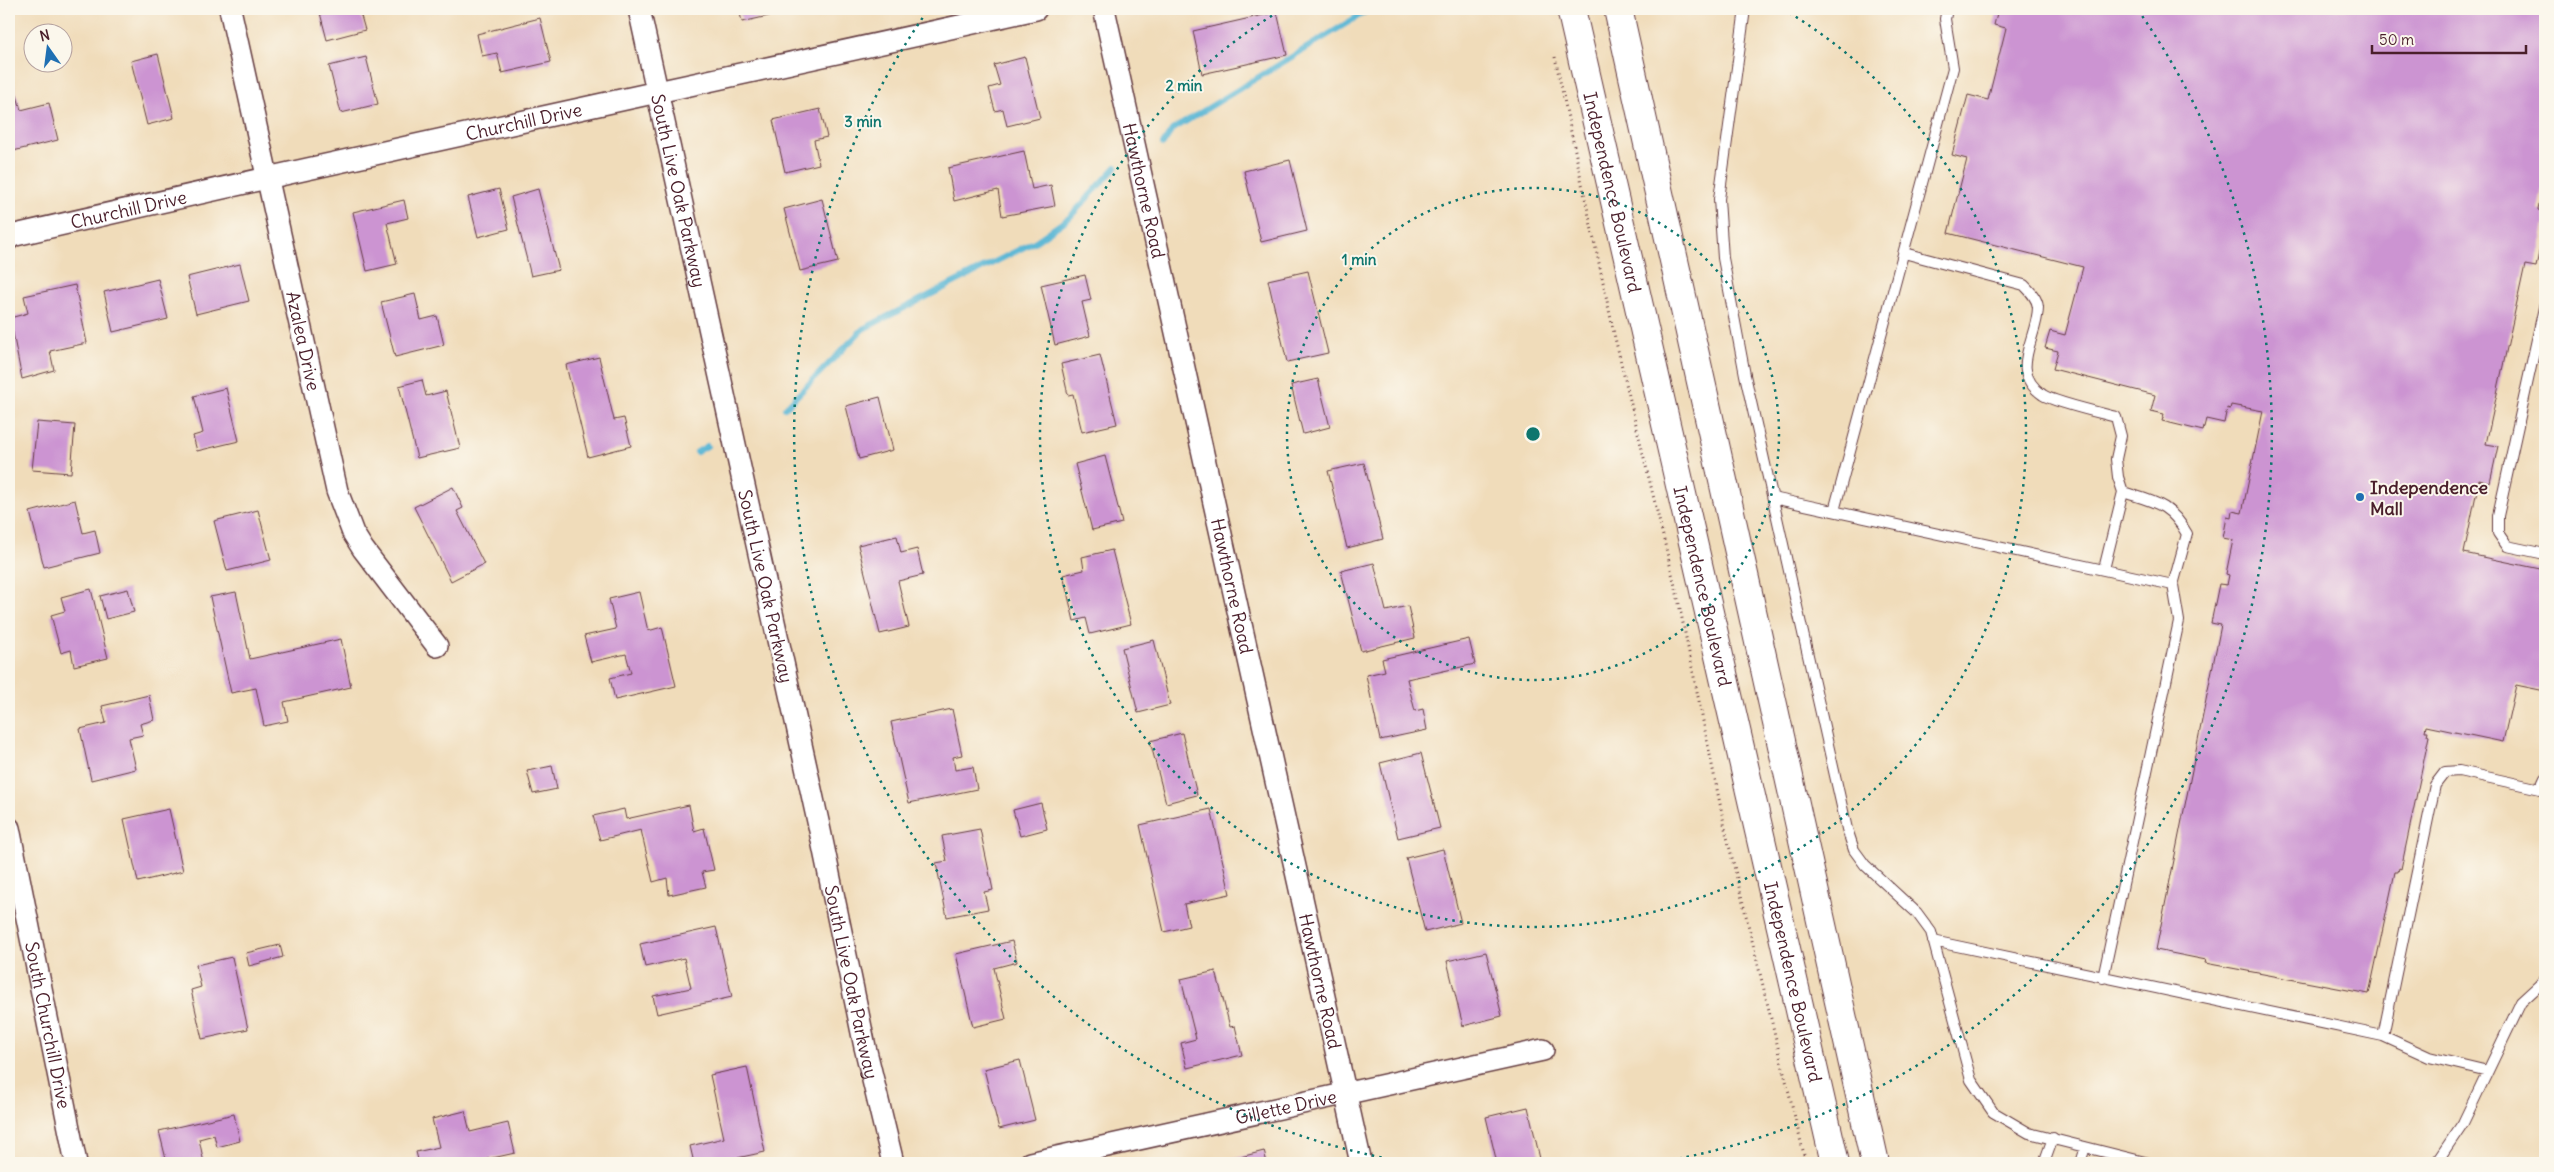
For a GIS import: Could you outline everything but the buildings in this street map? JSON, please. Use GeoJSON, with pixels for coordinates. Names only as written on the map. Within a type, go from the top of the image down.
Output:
{"type":"FeatureCollection","features":[{"type":"Feature","properties":{"kind":"main road","name":"Independence Boulevard"},"geometry":{"type":"LineString","coordinates":[[1571,9],[1835,1163]]}},
{"type":"Feature","properties":{"kind":"main road"},"geometry":{"type":"LineString","coordinates":[[1618,9],[1875,1163]]}},
{"type":"Feature","properties":{"kind":"street","name":"Azalea Drive"},"geometry":{"type":"LineString","coordinates":[[230,9],[326,446],[340,499],[352,533],[437,646]]}},
{"type":"Feature","properties":{"kind":"street","name":"South Live Oak Parkway"},"geometry":{"type":"LineString","coordinates":[[639,9],[819,826],[865,1047],[893,1163]]}},
{"type":"Feature","properties":{"kind":"street","name":"Churchill Drive"},"geometry":{"type":"LineString","coordinates":[[10,238],[267,177],[658,94],[1036,9]]}},
{"type":"Feature","properties":{"kind":"street","name":"Hawthorne Road"},"geometry":{"type":"LineString","coordinates":[[1104,9],[1361,1163]]}},
{"type":"Feature","properties":{"kind":"street","name":"South Churchill Drive"},"geometry":{"type":"LineString","coordinates":[[9,828],[76,1163]]}},
{"type":"Feature","properties":{"kind":"street","name":"Gillette Drive"},"geometry":{"type":"LineString","coordinates":[[1030,1163],[1346,1095],[1543,1050]]}},
{"type":"Feature","properties":{"kind":"lane"},"geometry":{"type":"LineString","coordinates":[[1745,9],[1719,198],[1721,240],[1740,351],[1854,850],[1865,865],[1917,913],[1930,932],[1971,1080],[1993,1112],[2029,1133],[2149,1163]]}},
{"type":"Feature","properties":{"kind":"lane"},"geometry":{"type":"LineString","coordinates":[[1834,511],[1953,68],[1944,19],[1947,9]]}},
{"type":"Feature","properties":{"kind":"lane"},"geometry":{"type":"LineString","coordinates":[[1904,253],[2024,285],[2034,296],[2038,307],[2024,366],[2032,383],[2044,396],[2116,417],[2121,436],[2116,459],[2118,477],[2123,492],[2104,569]]}},
{"type":"Feature","properties":{"kind":"lane"},"geometry":{"type":"LineString","coordinates":[[2545,302],[2498,516],[2498,533],[2507,546],[2545,554]]}},
{"type":"Feature","properties":{"kind":"lane"},"geometry":{"type":"LineString","coordinates":[[2104,978],[2179,622],[2173,585],[2187,534],[2178,518],[2164,505],[2123,492]]}},
{"type":"Feature","properties":{"kind":"lane"},"geometry":{"type":"LineString","coordinates":[[1773,498],[2173,585]]}},
{"type":"Feature","properties":{"kind":"lane"},"geometry":{"type":"LineString","coordinates":[[2383,1036],[2436,785],[2445,772],[2459,770],[2543,790],[2545,778]]}},
{"type":"Feature","properties":{"kind":"lane"},"geometry":{"type":"LineString","coordinates":[[1933,941],[2383,1036],[2430,1058],[2488,1071]]}},
{"type":"Feature","properties":{"kind":"lane"},"geometry":{"type":"LineString","coordinates":[[2436,1163],[2463,1123],[2521,1002],[2545,980]]}},
{"type":"Feature","properties":{"kind":"lane"},"geometry":{"type":"LineString","coordinates":[[2044,1163],[2053,1138]]}},
{"type":"Feature","properties":{"kind":"lane"},"geometry":{"type":"LineString","coordinates":[[2080,1163],[2085,1147]]}},
{"type":"Feature","properties":{"kind":"path"},"geometry":{"type":"LineString","coordinates":[[1554,53],[1615,338],[1677,594],[1726,833],[1806,1163]]}},
{"type":"Feature","properties":{"kind":"waterway"},"geometry":{"type":"LineString","coordinates":[[1163,144],[1172,130],[1370,9]]}},
{"type":"Feature","properties":{"kind":"waterway"},"geometry":{"type":"LineString","coordinates":[[785,408],[863,329],[1036,241],[1069,218],[1116,167]]}},
{"type":"Feature","properties":{"kind":"waterway"},"geometry":{"type":"LineString","coordinates":[[697,452],[707,446]]}},
{"type":"Feature","properties":{"kind":"place","name":"Independence Mall"},"geometry":{"type":"Point","coordinates":[2360,497]}}]}
